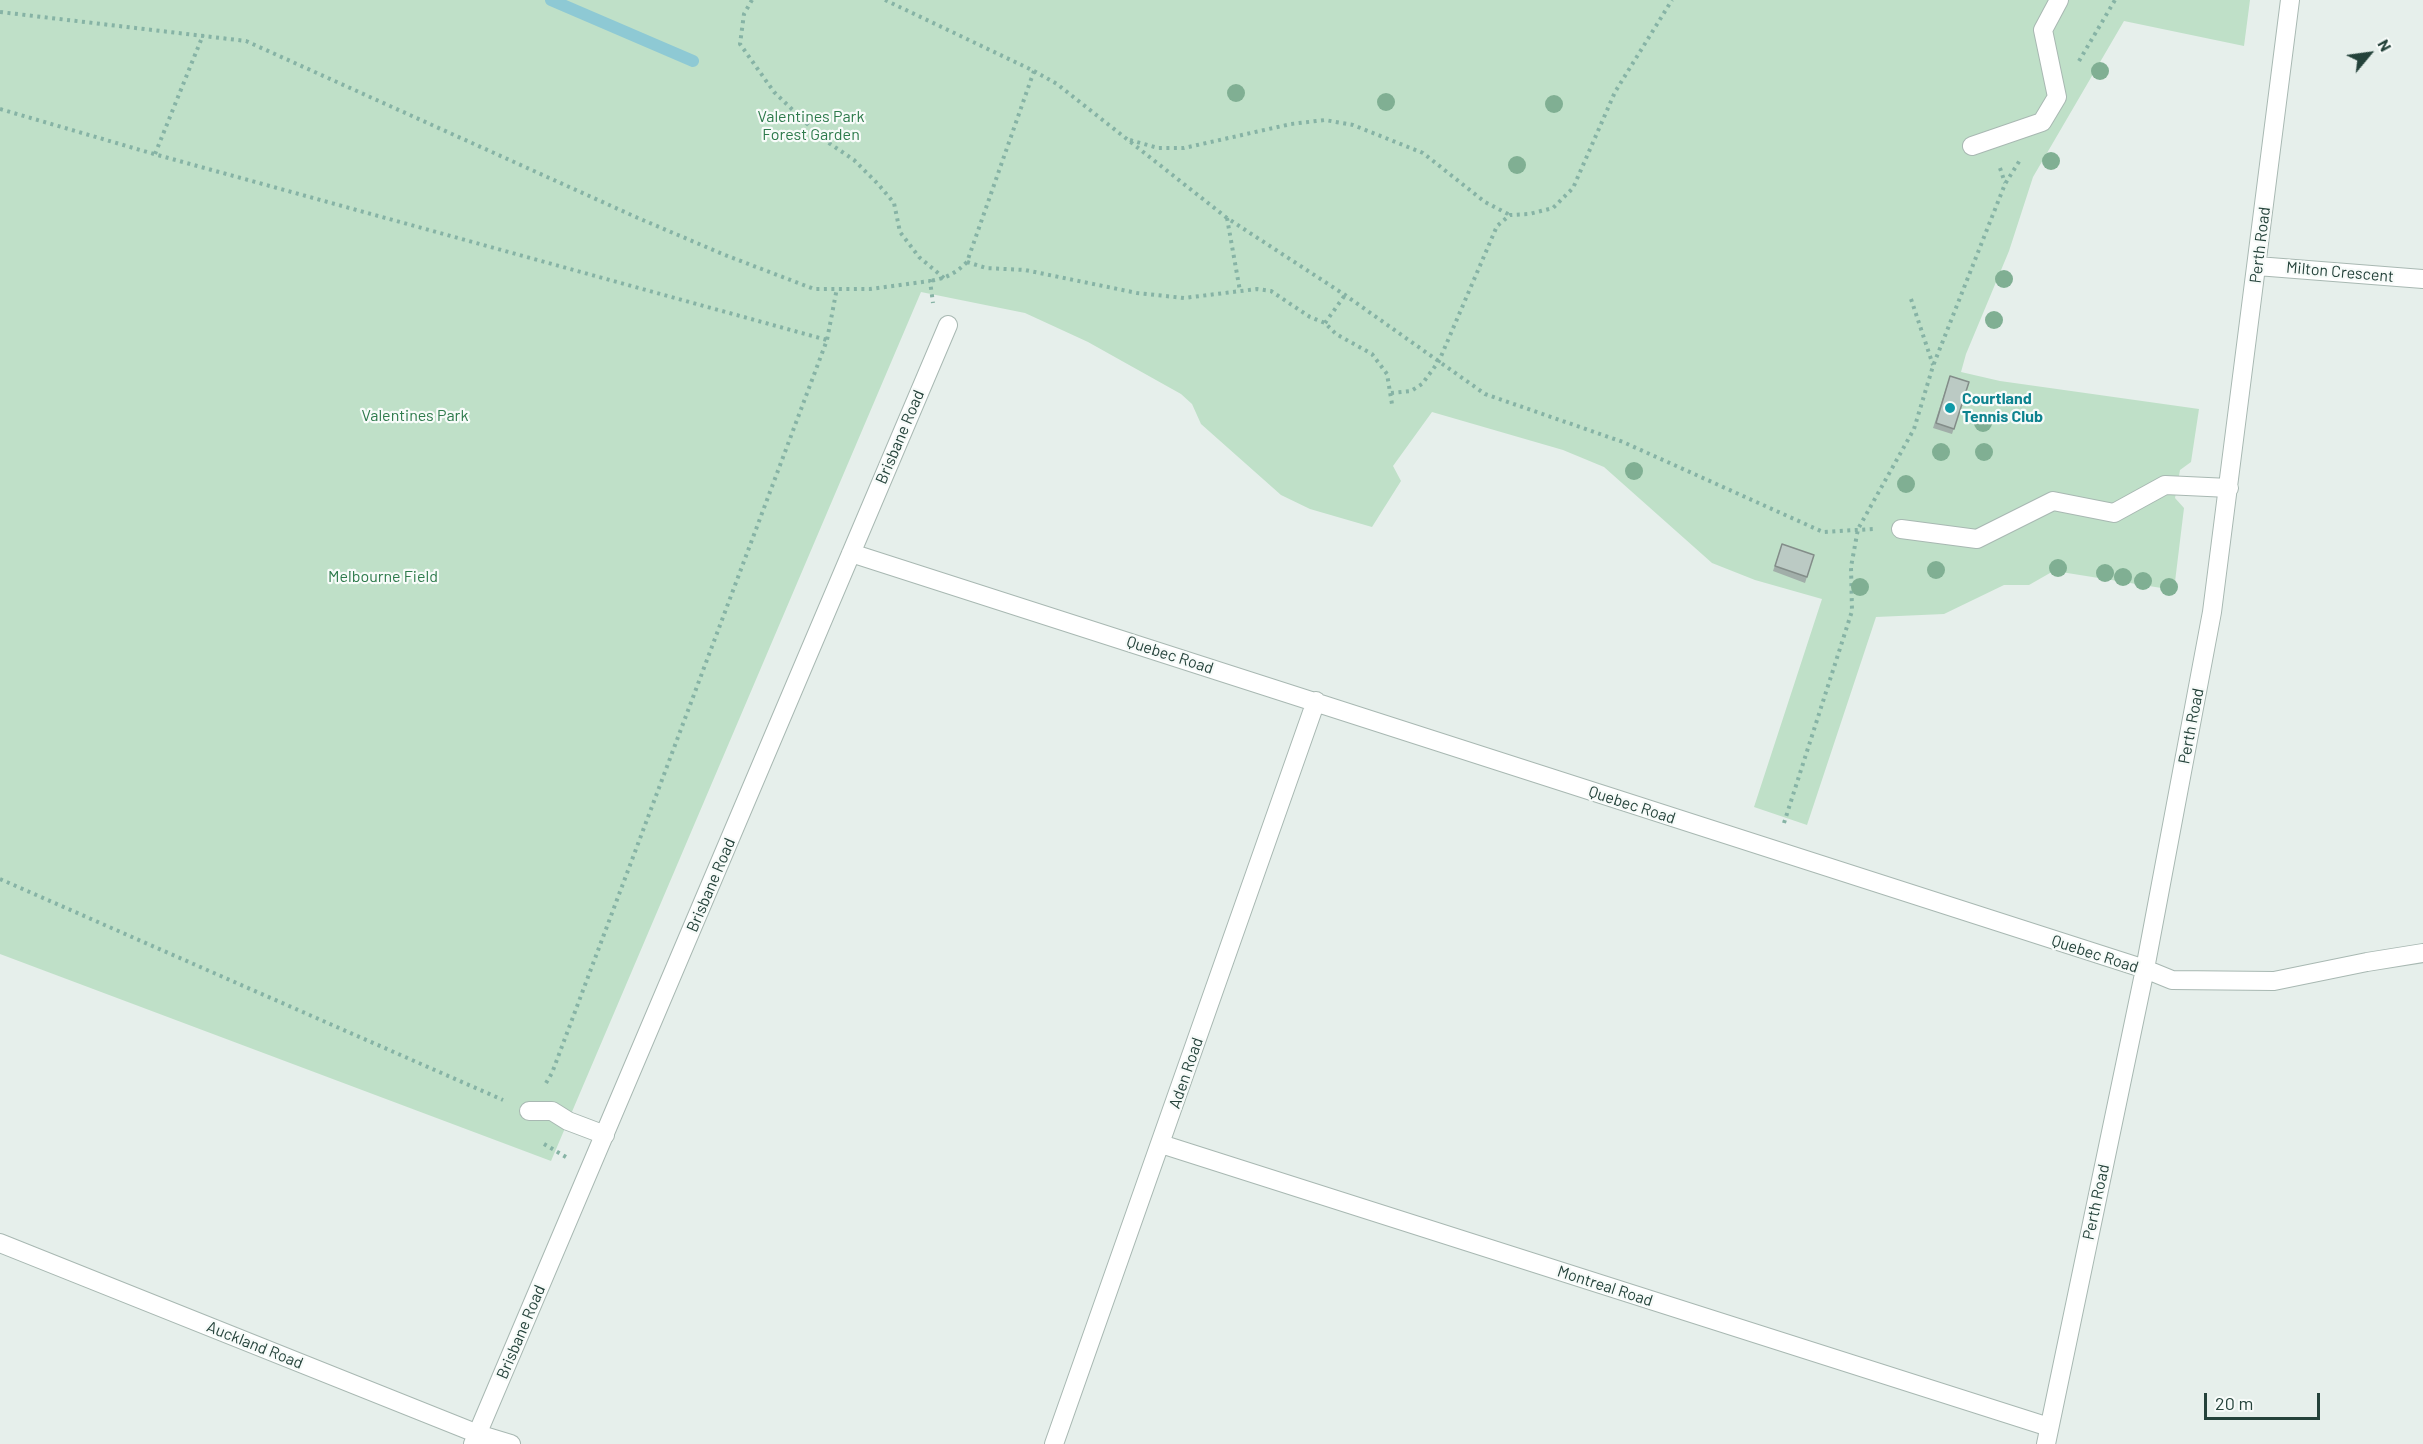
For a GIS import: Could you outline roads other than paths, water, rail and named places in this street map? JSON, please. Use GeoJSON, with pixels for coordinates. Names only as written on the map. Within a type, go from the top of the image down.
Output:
{"type":"FeatureCollection","features":[{"type":"Feature","properties":{"kind":"street"},"geometry":{"type":"LineString","coordinates":[[1972,146],[2042,122],[2057,97],[2043,30],[2059,0]]}},
{"type":"Feature","properties":{"kind":"street","name":"Perth Road"},"geometry":{"type":"LineString","coordinates":[[2048,1436],[2145,969],[2212,612],[2290,0]]}},
{"type":"Feature","properties":{"kind":"street","name":"Milton Crescent"},"geometry":{"type":"LineString","coordinates":[[2257,266],[2423,279]]}},
{"type":"Feature","properties":{"kind":"street","name":"Brisbane Road"},"geometry":{"type":"LineString","coordinates":[[475,1439],[948,325]]}},
{"type":"Feature","properties":{"kind":"street"},"geometry":{"type":"LineString","coordinates":[[1901,530],[1977,539],[2053,501],[2114,513],[2165,485],[2229,488]]}},
{"type":"Feature","properties":{"kind":"street","name":"Quebec Road"},"geometry":{"type":"LineString","coordinates":[[851,553],[1316,701],[1774,852],[2145,969],[2172,980],[2274,981],[2423,953]]}},
{"type":"Feature","properties":{"kind":"street","name":"Aden Road"},"geometry":{"type":"LineString","coordinates":[[1054,1444],[1316,701]]}},
{"type":"Feature","properties":{"kind":"street"},"geometry":{"type":"LineString","coordinates":[[529,1111],[552,1111],[568,1121],[605,1135]]}},
{"type":"Feature","properties":{"kind":"street","name":"Montreal Road"},"geometry":{"type":"LineString","coordinates":[[1161,1144],[2048,1436]]}},
{"type":"Feature","properties":{"kind":"street","name":"Auckland Road"},"geometry":{"type":"LineString","coordinates":[[0,1243],[475,1439],[511,1444]]}},
{"type":"Feature","properties":{"kind":"waterway"},"geometry":{"type":"LineString","coordinates":[[551,0],[693,61]]}},
{"type":"Feature","properties":{"kind":"place","name":"Courtland Tennis Club"},"geometry":{"type":"Point","coordinates":[1950,408]}},
{"type":"Feature","properties":{"kind":"park label","name":"Valentines Park Forest Garden"},"geometry":{"type":"Point","coordinates":[811,126]}},
{"type":"Feature","properties":{"kind":"park label","name":"Valentines Park"},"geometry":{"type":"Point","coordinates":[415,416]}},
{"type":"Feature","properties":{"kind":"park label","name":"Melbourne Field"},"geometry":{"type":"Point","coordinates":[383,577]}}]}
